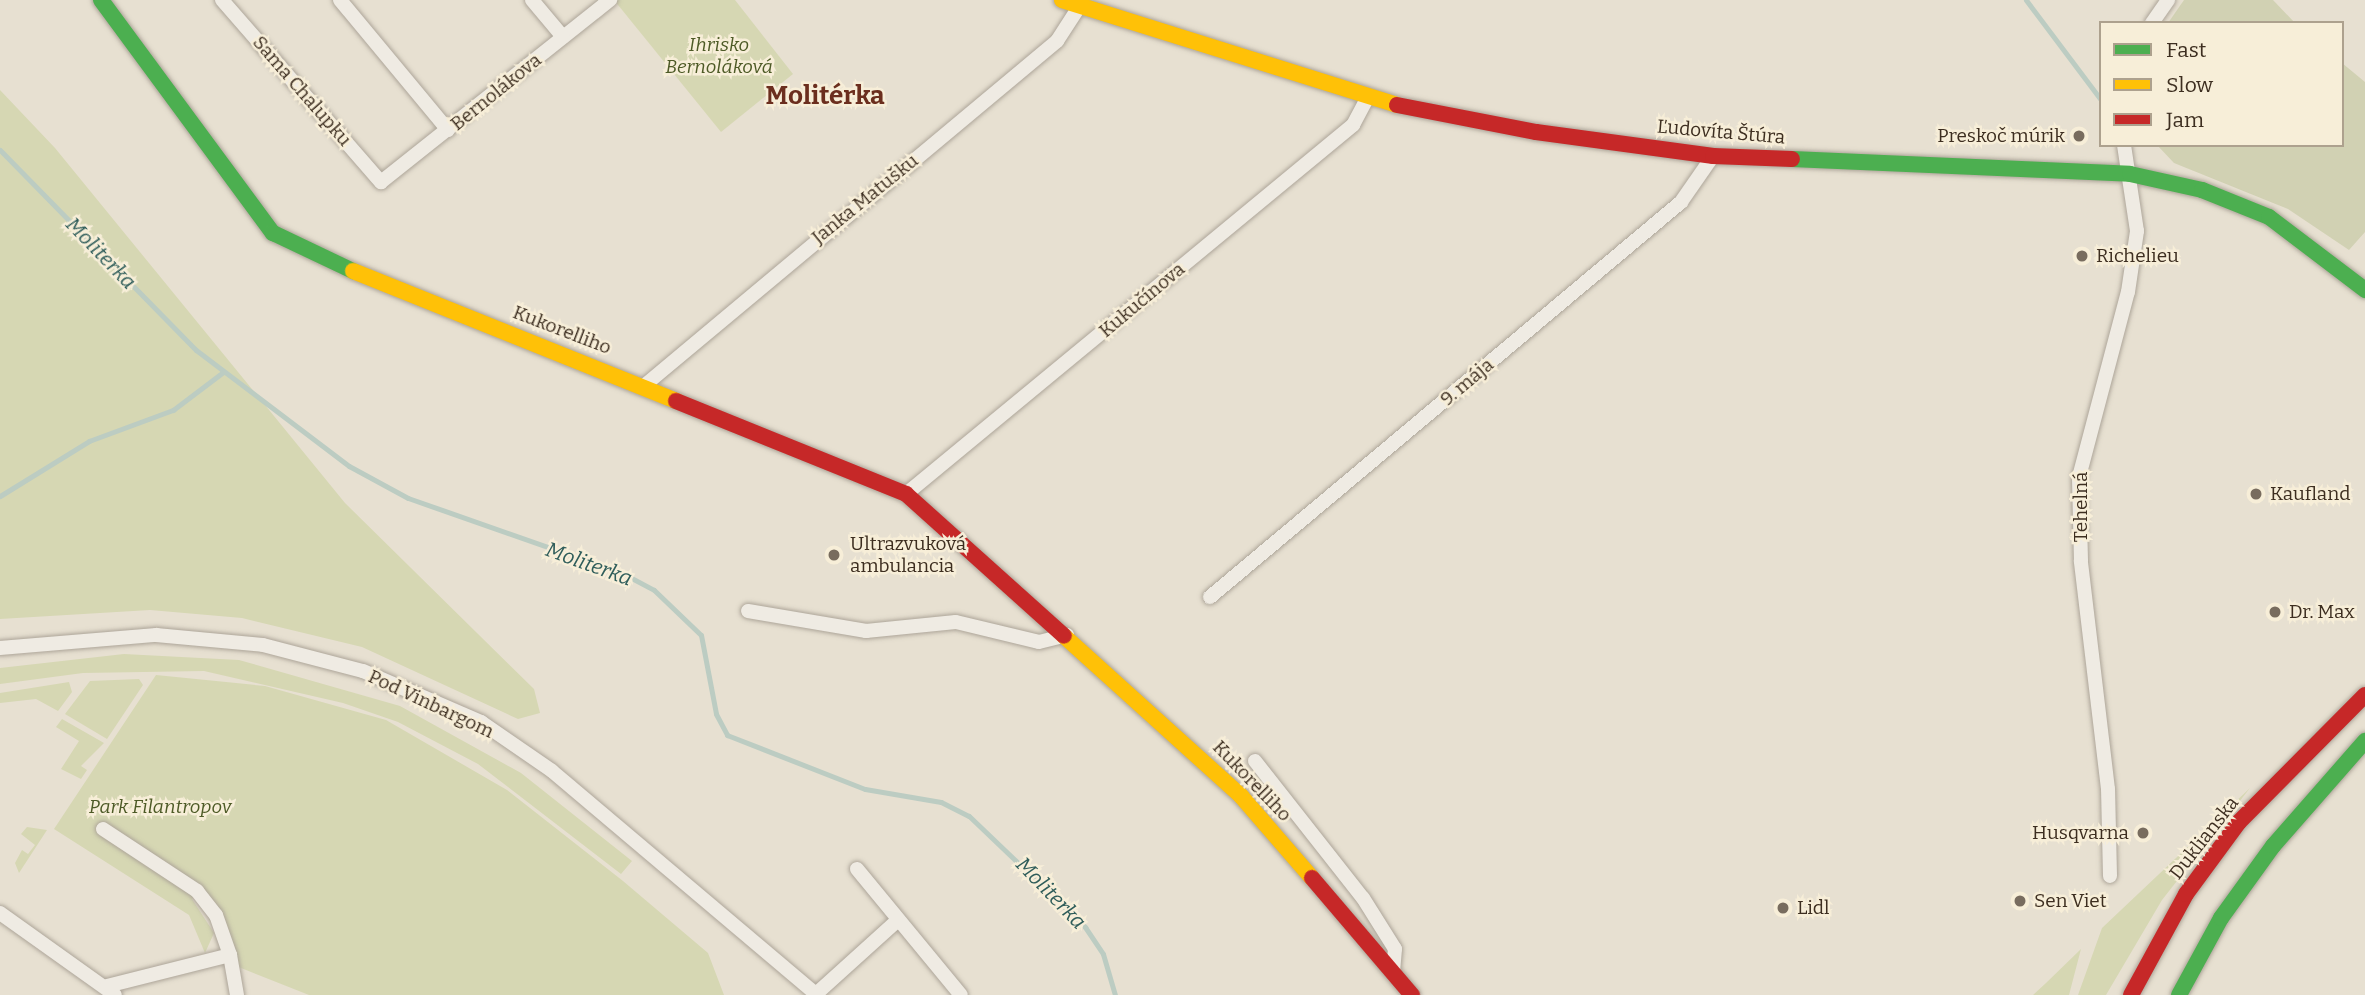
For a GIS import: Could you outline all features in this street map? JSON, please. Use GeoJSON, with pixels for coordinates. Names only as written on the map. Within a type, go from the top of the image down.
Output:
{"type":"FeatureCollection","features":[{"type":"Feature","properties":{"kind":"street","name":"Kukorelliho"},"geometry":{"type":"LineString","coordinates":[[101,0],[273,233],[317,257],[645,385],[906,494],[1067,635],[1241,796],[1412,995]]}},
{"type":"Feature","properties":{"kind":"street","name":"Sama Chalupku"},"geometry":{"type":"LineString","coordinates":[[222,0],[382,183]]}},
{"type":"Feature","properties":{"kind":"street"},"geometry":{"type":"LineString","coordinates":[[340,0],[448,130]]}},
{"type":"Feature","properties":{"kind":"street"},"geometry":{"type":"LineString","coordinates":[[532,0],[563,37]]}},
{"type":"Feature","properties":{"kind":"street","name":"Bernolákova"},"geometry":{"type":"LineString","coordinates":[[382,183],[610,0]]}},
{"type":"Feature","properties":{"kind":"street","name":"Ľudovíta Štúra"},"geometry":{"type":"LineString","coordinates":[[1062,0],[1367,99],[1536,132],[1713,156],[2130,174],[2202,190],[2269,218],[2365,290]]}},
{"type":"Feature","properties":{"kind":"street"},"geometry":{"type":"LineString","coordinates":[[2153,21],[2168,0]]}},
{"type":"Feature","properties":{"kind":"street","name":"Janka Matušku"},"geometry":{"type":"LineString","coordinates":[[645,385],[1057,41],[1079,7]]}},
{"type":"Feature","properties":{"kind":"street","name":"Kukučínova"},"geometry":{"type":"LineString","coordinates":[[906,494],[1353,125],[1367,99]]}},
{"type":"Feature","properties":{"kind":"street","name":"Tehelná"},"geometry":{"type":"LineString","coordinates":[[2110,876],[2108,789],[2081,561],[2078,477],[2128,292],[2137,231],[2130,174],[2123,147]]}},
{"type":"Feature","properties":{"kind":"street","name":"9. mája"},"geometry":{"type":"LineString","coordinates":[[1210,597],[1681,202],[1713,156]]}},
{"type":"Feature","properties":{"kind":"street"},"geometry":{"type":"LineString","coordinates":[[748,611],[866,631],[956,622],[1039,642],[1067,635]]}},
{"type":"Feature","properties":{"kind":"street","name":"Pod Vinbargom"},"geometry":{"type":"LineString","coordinates":[[0,648],[156,635],[263,645],[363,671],[481,722],[552,771],[816,995]]}},
{"type":"Feature","properties":{"kind":"street","name":"Duklianska"},"geometry":{"type":"LineString","coordinates":[[2131,995],[2139,976],[2239,822],[2365,695]]}},
{"type":"Feature","properties":{"kind":"street"},"geometry":{"type":"LineString","coordinates":[[2179,995],[2221,918],[2273,846],[2365,741]]}},
{"type":"Feature","properties":{"kind":"street","name":"Kukorelliho"},"geometry":{"type":"LineString","coordinates":[[1255,761],[1363,898],[1395,949],[1393,971]]}},
{"type":"Feature","properties":{"kind":"street"},"geometry":{"type":"LineString","coordinates":[[103,829],[197,891],[216,915],[230,955],[237,995]]}},
{"type":"Feature","properties":{"kind":"street"},"geometry":{"type":"LineString","coordinates":[[857,869],[961,995]]}},
{"type":"Feature","properties":{"kind":"street"},"geometry":{"type":"LineString","coordinates":[[0,913],[111,990],[230,955]]}},
{"type":"Feature","properties":{"kind":"street"},"geometry":{"type":"LineString","coordinates":[[816,995],[898,920]]}},
{"type":"Feature","properties":{"kind":"street"},"geometry":{"type":"LineString","coordinates":[[2122,995],[2139,976]]}},
{"type":"Feature","properties":{"kind":"green space","name":"Ihrisko Bernoláková"},"geometry":{"type":"Polygon","coordinates":[[[614,0],[735,0],[793,74],[721,132],[614,0]]]}},
{"type":"Feature","properties":{"kind":"green space"},"geometry":{"type":"Polygon","coordinates":[[[2184,0],[2273,0],[2293,21],[2169,21],[2184,0]]]}},
{"type":"Feature","properties":{"kind":"green space"},"geometry":{"type":"Polygon","coordinates":[[[2344,65],[2365,82],[2365,232],[2349,250],[2288,209],[2174,163],[2159,147],[2344,147],[2344,65]]]}},
{"type":"Feature","properties":{"kind":"green space"},"geometry":{"type":"Polygon","coordinates":[[[0,90],[55,148],[345,503],[534,689],[540,713],[518,719],[362,647],[242,618],[150,610],[0,619],[0,90]]]}},
{"type":"Feature","properties":{"kind":"green space"},"geometry":{"type":"Polygon","coordinates":[[[124,654],[239,660],[400,706],[521,773],[632,861],[621,874],[478,764],[398,722],[343,703],[204,671],[83,673],[0,684],[0,668],[124,654]]]}},
{"type":"Feature","properties":{"kind":"green space","name":"Park Filantropov"},"geometry":{"type":"Polygon","coordinates":[[[156,675],[265,686],[386,720],[507,790],[623,881],[708,953],[724,995],[309,995],[231,964],[197,892],[192,899],[214,933],[205,953],[189,915],[54,829],[156,675]]]}},
{"type":"Feature","properties":{"kind":"green space"},"geometry":{"type":"Polygon","coordinates":[[[139,679],[143,685],[107,739],[65,714],[90,681],[139,679]]]}},
{"type":"Feature","properties":{"kind":"green space"},"geometry":{"type":"Polygon","coordinates":[[[69,682],[72,692],[58,711],[36,699],[0,703],[0,693],[69,682]]]}},
{"type":"Feature","properties":{"kind":"green space"},"geometry":{"type":"Polygon","coordinates":[[[62,719],[104,743],[81,766],[87,770],[81,779],[61,769],[79,741],[56,727],[62,719]]]}},
{"type":"Feature","properties":{"kind":"green space"},"geometry":{"type":"Polygon","coordinates":[[[2250,788],[2162,900],[2106,995],[2078,995],[2102,928],[2250,788]]]}},
{"type":"Feature","properties":{"kind":"green space"},"geometry":{"type":"Polygon","coordinates":[[[27,827],[47,830],[19,873],[15,863],[22,850],[28,854],[35,845],[21,834],[27,827]]]}},
{"type":"Feature","properties":{"kind":"green space"},"geometry":{"type":"Polygon","coordinates":[[[2081,949],[2069,995],[2033,995],[2046,983],[2081,949]]]}},
{"type":"Feature","properties":{"kind":"waterway"},"geometry":{"type":"LineString","coordinates":[[2026,0],[2099,97]]}},
{"type":"Feature","properties":{"kind":"waterway","name":"Moliterka"},"geometry":{"type":"LineString","coordinates":[[0,150],[196,350],[349,466],[408,498],[622,573],[654,590],[701,635],[716,714],[727,735],[865,789],[941,802],[969,816],[1085,927],[1103,954],[1115,995]]}},
{"type":"Feature","properties":{"kind":"waterway"},"geometry":{"type":"LineString","coordinates":[[0,496],[89,441],[173,410],[223,372]]}},
{"type":"Feature","properties":{"kind":"traffic: fast"},"geometry":{"type":"LineString","coordinates":[[101,0],[273,233],[353,271]]}},
{"type":"Feature","properties":{"kind":"traffic: fast"},"geometry":{"type":"LineString","coordinates":[[1792,159],[2130,174],[2202,190],[2269,217],[2365,290]]}},
{"type":"Feature","properties":{"kind":"traffic: fast"},"geometry":{"type":"LineString","coordinates":[[2179,995],[2221,918],[2273,846],[2365,741]]}},
{"type":"Feature","properties":{"kind":"traffic: slow"},"geometry":{"type":"LineString","coordinates":[[1062,0],[1397,105]]}},
{"type":"Feature","properties":{"kind":"traffic: slow"},"geometry":{"type":"LineString","coordinates":[[353,271],[676,401]]}},
{"type":"Feature","properties":{"kind":"traffic: slow"},"geometry":{"type":"LineString","coordinates":[[1064,636],[1241,796],[1312,878]]}},
{"type":"Feature","properties":{"kind":"traffic: jam"},"geometry":{"type":"LineString","coordinates":[[1397,105],[1536,132],[1713,156],[1792,159]]}},
{"type":"Feature","properties":{"kind":"traffic: jam"},"geometry":{"type":"LineString","coordinates":[[676,401],[906,494],[1064,636]]}},
{"type":"Feature","properties":{"kind":"traffic: jam"},"geometry":{"type":"LineString","coordinates":[[2131,995],[2186,894],[2239,822],[2365,695]]}},
{"type":"Feature","properties":{"kind":"traffic: jam"},"geometry":{"type":"LineString","coordinates":[[1312,878],[1412,995]]}},
{"type":"Feature","properties":{"kind":"place","name":"Preskoč múrik"},"geometry":{"type":"Point","coordinates":[2079,136]}},
{"type":"Feature","properties":{"kind":"place","name":"Richelieu"},"geometry":{"type":"Point","coordinates":[2082,256]}},
{"type":"Feature","properties":{"kind":"place","name":"Kaufland"},"geometry":{"type":"Point","coordinates":[2256,494]}},
{"type":"Feature","properties":{"kind":"place","name":"Ultrazvuková ambulancia"},"geometry":{"type":"Point","coordinates":[834,555]}},
{"type":"Feature","properties":{"kind":"place","name":"Dr. Max"},"geometry":{"type":"Point","coordinates":[2275,612]}},
{"type":"Feature","properties":{"kind":"place","name":"Husqvarna"},"geometry":{"type":"Point","coordinates":[2143,833]}},
{"type":"Feature","properties":{"kind":"place","name":"Sen Viet"},"geometry":{"type":"Point","coordinates":[2020,901]}},
{"type":"Feature","properties":{"kind":"place","name":"Lidl"},"geometry":{"type":"Point","coordinates":[1783,908]}},
{"type":"Feature","properties":{"kind":"district","name":"Molitérka"},"geometry":{"type":"Point","coordinates":[825,96]}}]}
